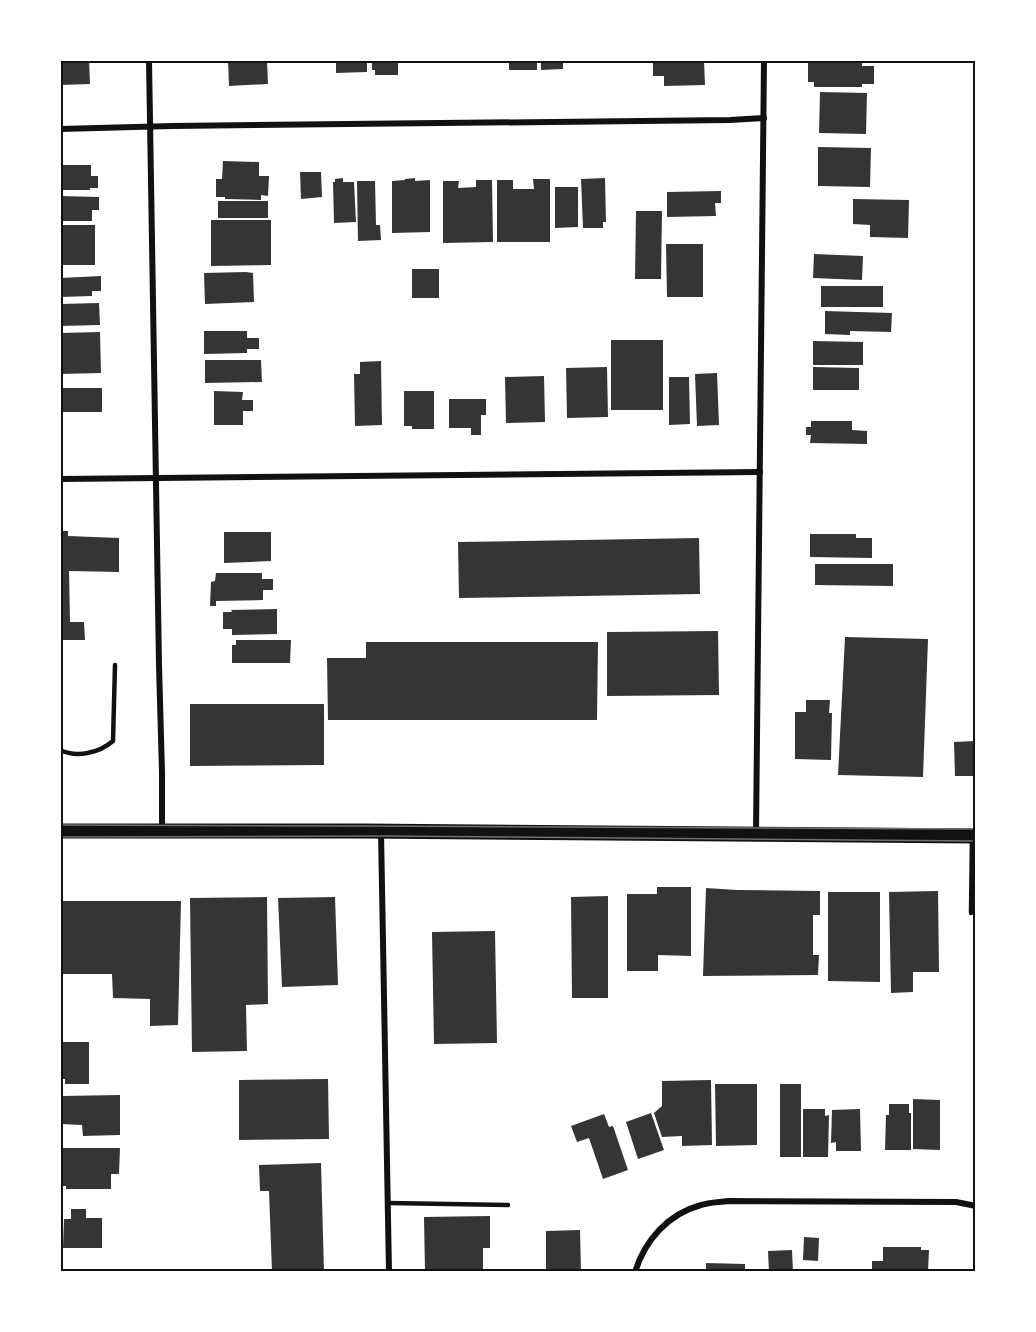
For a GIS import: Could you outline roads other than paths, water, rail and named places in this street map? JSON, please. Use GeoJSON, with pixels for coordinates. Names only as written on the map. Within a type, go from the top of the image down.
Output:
{"type":"FeatureCollection","features":[{"type":"Feature","properties":{"kind":"main road"},"geometry":{"type":"LineString","coordinates":[[60,831],[974,836]]}},
{"type":"Feature","properties":{"kind":"street"},"geometry":{"type":"LineString","coordinates":[[149,60],[162,831]]}},
{"type":"Feature","properties":{"kind":"street"},"geometry":{"type":"LineString","coordinates":[[756,834],[764,60]]}},
{"type":"Feature","properties":{"kind":"street"},"geometry":{"type":"LineString","coordinates":[[60,129],[764,118]]}},
{"type":"Feature","properties":{"kind":"street"},"geometry":{"type":"LineString","coordinates":[[60,479],[760,472]]}},
{"type":"Feature","properties":{"kind":"street"},"geometry":{"type":"LineString","coordinates":[[381,831],[389,1272]]}},
{"type":"Feature","properties":{"kind":"street"},"geometry":{"type":"LineString","coordinates":[[635,1272],[645,1248],[659,1231],[676,1216],[703,1204],[729,1201],[956,1202],[976,1206]]}},
{"type":"Feature","properties":{"kind":"lane"},"geometry":{"type":"LineString","coordinates":[[60,750],[66,753],[94,752],[106,748],[113,741],[115,665]]}},
{"type":"Feature","properties":{"kind":"lane"},"geometry":{"type":"LineString","coordinates":[[971,913],[974,836]]}},
{"type":"Feature","properties":{"kind":"lane"},"geometry":{"type":"LineString","coordinates":[[388,1203],[508,1205]]}},
{"type":"Feature","properties":{"kind":"tram line"},"geometry":{"type":"LineString","coordinates":[[60,825],[976,829]]}},
{"type":"Feature","properties":{"kind":"tram line"},"geometry":{"type":"LineString","coordinates":[[60,837],[381,836],[976,841]]}}]}
